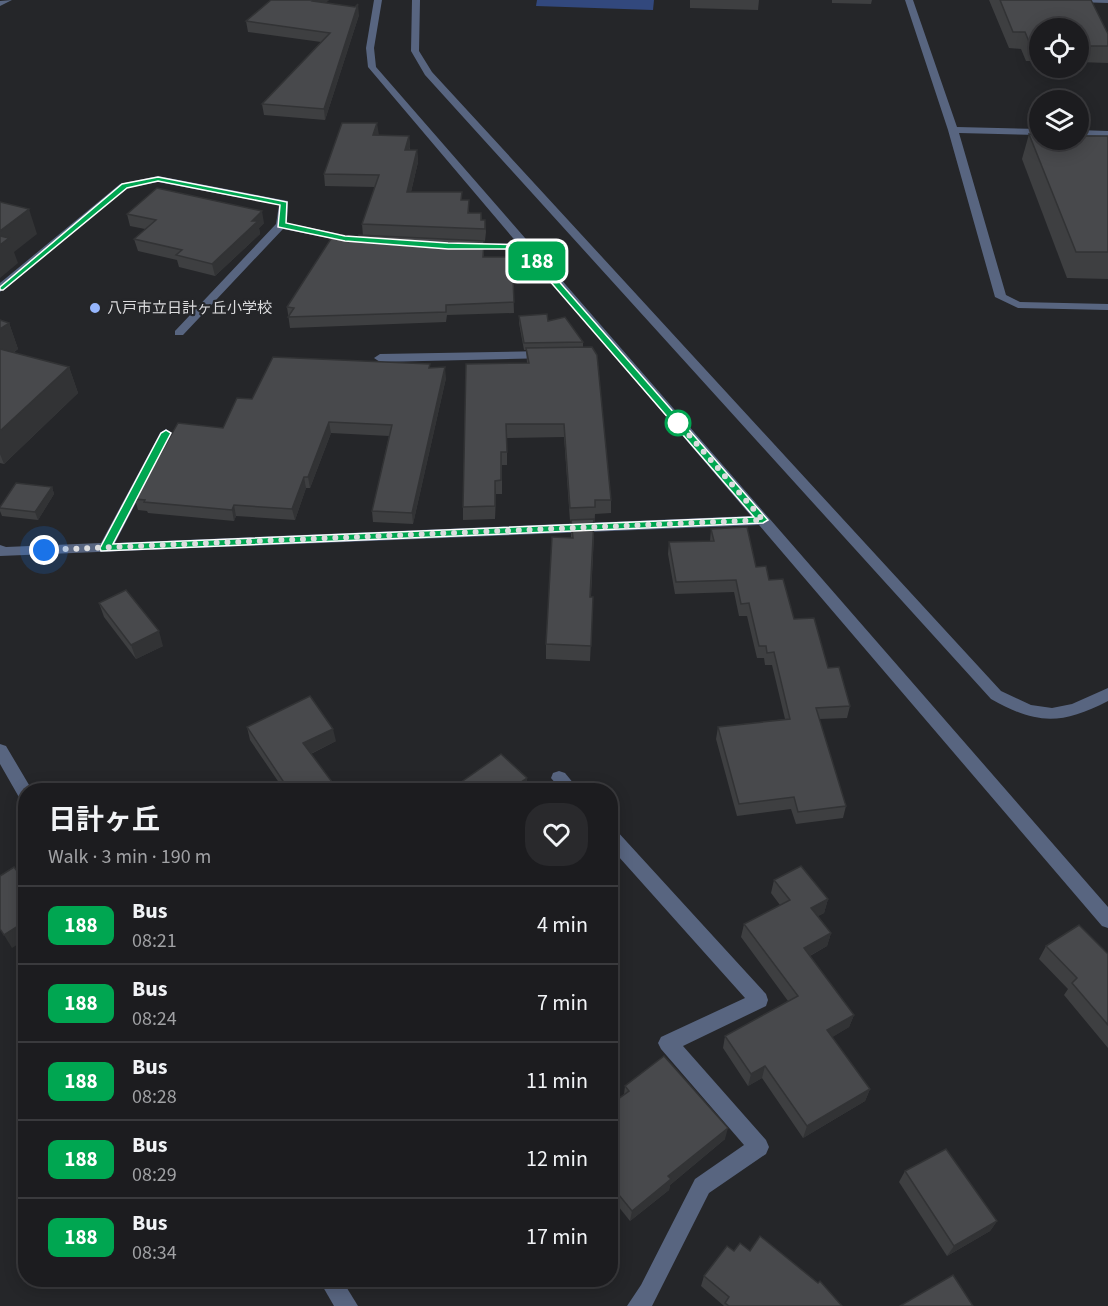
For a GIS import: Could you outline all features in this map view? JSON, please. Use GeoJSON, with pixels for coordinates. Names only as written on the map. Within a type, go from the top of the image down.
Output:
{"type":"FeatureCollection","features":[{"type":"Feature","properties":{"kind":"street"},"geometry":{"type":"LineString","coordinates":[[0,4],[8,0]]}},
{"type":"Feature","properties":{"kind":"street"},"geometry":{"type":"LineString","coordinates":[[378,0],[370,48],[372,68],[524,247],[1108,920]]}},
{"type":"Feature","properties":{"kind":"street"},"geometry":{"type":"LineString","coordinates":[[416,0],[415,51],[428,73],[996,695],[1023,711],[1056,716],[1080,708],[1108,694]]}},
{"type":"Feature","properties":{"kind":"street"},"geometry":{"type":"LineString","coordinates":[[909,0],[953,129],[1001,297],[1018,305],[1108,307]]}},
{"type":"Feature","properties":{"kind":"street"},"geometry":{"type":"LineString","coordinates":[[1076,0],[1108,1]]}},
{"type":"Feature","properties":{"kind":"street"},"geometry":{"type":"LineString","coordinates":[[953,129],[1029,132]]}},
{"type":"Feature","properties":{"kind":"street"},"geometry":{"type":"LineString","coordinates":[[1089,133],[1108,134]]}},
{"type":"Feature","properties":{"kind":"street"},"geometry":{"type":"LineString","coordinates":[[0,289],[124,186],[158,179],[284,204],[281,225],[179,333]]}},
{"type":"Feature","properties":{"kind":"street"},"geometry":{"type":"LineString","coordinates":[[281,225],[365,241]]}},
{"type":"Feature","properties":{"kind":"street"},"geometry":{"type":"LineString","coordinates":[[448,246],[524,247]]}},
{"type":"Feature","properties":{"kind":"street"},"geometry":{"type":"LineString","coordinates":[[602,354],[618,354]]}},
{"type":"Feature","properties":{"kind":"street"},"geometry":{"type":"LineString","coordinates":[[380,358],[558,355]]}},
{"type":"Feature","properties":{"kind":"street"},"geometry":{"type":"LineString","coordinates":[[105,548],[166,433]]}},
{"type":"Feature","properties":{"kind":"street"},"geometry":{"type":"LineString","coordinates":[[0,550],[105,548],[763,520]]}},
{"type":"Feature","properties":{"kind":"street"},"geometry":{"type":"LineString","coordinates":[[0,750],[20,783]]}},
{"type":"Feature","properties":{"kind":"street"},"geometry":{"type":"LineString","coordinates":[[559,778],[564,783]]}},
{"type":"Feature","properties":{"kind":"street"},"geometry":{"type":"LineString","coordinates":[[618,844],[759,1000],[668,1043],[759,1147],[702,1186],[649,1293],[638,1306]]}},
{"type":"Feature","properties":{"kind":"street"},"geometry":{"type":"LineString","coordinates":[[335,1287],[347,1306]]}},
{"type":"Feature","properties":{"kind":"shaded area"},"geometry":{"type":"Polygon","coordinates":[[[537,0],[654,0],[653,10],[536,6],[537,0]]]}},
{"type":"Feature","properties":{"kind":"building"},"geometry":{"type":"Polygon","coordinates":[[[271,0],[315,0],[313,1],[355,7],[358,4],[324,109],[262,104],[330,33],[246,21],[271,0]]]}},
{"type":"Feature","properties":{"kind":"building"},"geometry":{"type":"Polygon","coordinates":[[[1000,0],[1091,0],[1108,34],[1108,46],[1089,46],[1089,18],[1029,18],[1029,42],[1025,32],[1013,32],[1000,0]]]}},
{"type":"Feature","properties":{"kind":"building"},"geometry":{"type":"Polygon","coordinates":[[[342,123],[377,123],[373,135],[409,136],[405,150],[417,150],[407,192],[462,192],[461,200],[469,200],[468,213],[481,213],[481,220],[485,220],[485,229],[362,224],[379,175],[324,174],[342,123]]]}},
{"type":"Feature","properties":{"kind":"building"},"geometry":{"type":"Polygon","coordinates":[[[1089,136],[1108,136],[1108,252],[1076,252],[1035,150],[1089,150],[1089,136]]]}},
{"type":"Feature","properties":{"kind":"building"},"geometry":{"type":"Polygon","coordinates":[[[157,188],[262,211],[252,221],[258,221],[212,264],[176,255],[182,250],[134,239],[156,220],[127,214],[157,188]]]}},
{"type":"Feature","properties":{"kind":"building"},"geometry":{"type":"Polygon","coordinates":[[[0,202],[29,209],[0,231],[0,202]]]}},
{"type":"Feature","properties":{"kind":"building"},"geometry":{"type":"Polygon","coordinates":[[[334,234],[358,237],[359,235],[484,241],[483,257],[512,257],[514,302],[446,305],[446,312],[288,317],[294,308],[287,307],[334,234]]]}},
{"type":"Feature","properties":{"kind":"building"},"geometry":{"type":"Polygon","coordinates":[[[0,236],[9,238],[0,245],[0,236]]]}},
{"type":"Feature","properties":{"kind":"building"},"geometry":{"type":"Polygon","coordinates":[[[547,314],[548,321],[565,317],[583,342],[524,343],[519,316],[547,314]]]}},
{"type":"Feature","properties":{"kind":"building"},"geometry":{"type":"Polygon","coordinates":[[[0,320],[9,323],[0,329],[0,320]]]}},
{"type":"Feature","properties":{"kind":"building"},"geometry":{"type":"Polygon","coordinates":[[[592,347],[597,355],[611,500],[595,500],[595,507],[570,508],[564,424],[506,424],[507,452],[501,452],[501,480],[495,481],[495,506],[463,507],[466,364],[529,363],[526,348],[592,347]]]}},
{"type":"Feature","properties":{"kind":"building"},"geometry":{"type":"Polygon","coordinates":[[[0,349],[69,367],[0,431],[0,349]]]}},
{"type":"Feature","properties":{"kind":"building"},"geometry":{"type":"Polygon","coordinates":[[[273,357],[430,364],[429,368],[445,367],[412,513],[372,511],[392,425],[329,422],[308,477],[304,477],[292,509],[234,505],[232,510],[144,502],[145,500],[135,499],[178,423],[223,428],[237,398],[252,399],[273,357]]]}},
{"type":"Feature","properties":{"kind":"building"},"geometry":{"type":"Polygon","coordinates":[[[16,483],[52,487],[35,512],[0,508],[16,483]]]}},
{"type":"Feature","properties":{"kind":"building"},"geometry":{"type":"Polygon","coordinates":[[[594,519],[590,597],[593,597],[591,646],[546,644],[552,537],[573,538],[571,520],[594,519]]]}},
{"type":"Feature","properties":{"kind":"building"},"geometry":{"type":"Polygon","coordinates":[[[747,527],[756,567],[766,566],[769,580],[783,579],[794,619],[814,618],[828,668],[839,667],[850,706],[816,708],[846,806],[798,812],[794,797],[739,804],[718,727],[790,719],[774,652],[767,653],[766,646],[759,646],[749,603],[741,604],[736,580],[676,582],[669,542],[714,541],[711,529],[747,527]]]}},
{"type":"Feature","properties":{"kind":"building"},"geometry":{"type":"Polygon","coordinates":[[[126,590],[159,631],[131,645],[99,603],[126,590]]]}},
{"type":"Feature","properties":{"kind":"building"},"geometry":{"type":"Polygon","coordinates":[[[310,696],[333,729],[303,743],[333,783],[284,783],[247,727],[310,696]]]}},
{"type":"Feature","properties":{"kind":"building"},"geometry":{"type":"Polygon","coordinates":[[[501,754],[527,778],[520,783],[460,783],[501,754]]]}},
{"type":"Feature","properties":{"kind":"building"},"geometry":{"type":"Polygon","coordinates":[[[801,866],[828,899],[811,908],[831,933],[804,948],[854,1015],[827,1030],[870,1089],[807,1126],[765,1066],[751,1074],[725,1036],[798,996],[744,924],[790,900],[774,880],[801,866]]]}},
{"type":"Feature","properties":{"kind":"building"},"geometry":{"type":"Polygon","coordinates":[[[14,867],[18,872],[18,926],[4,935],[0,929],[0,876],[14,867]]]}},
{"type":"Feature","properties":{"kind":"building"},"geometry":{"type":"Polygon","coordinates":[[[1079,925],[1108,954],[1108,1025],[1072,983],[1077,978],[1046,946],[1079,925]]]}},
{"type":"Feature","properties":{"kind":"building"},"geometry":{"type":"Polygon","coordinates":[[[664,1056],[728,1128],[668,1176],[671,1179],[632,1211],[618,1194],[618,1099],[629,1091],[625,1086],[664,1056]]]}},
{"type":"Feature","properties":{"kind":"building"},"geometry":{"type":"Polygon","coordinates":[[[946,1149],[997,1221],[954,1246],[905,1171],[946,1149]]]}},
{"type":"Feature","properties":{"kind":"building"},"geometry":{"type":"Polygon","coordinates":[[[760,1236],[818,1283],[820,1281],[842,1306],[729,1306],[725,1303],[729,1297],[704,1276],[727,1246],[734,1251],[740,1243],[750,1251],[760,1236]]]}},
{"type":"Feature","properties":{"kind":"building"},"geometry":{"type":"Polygon","coordinates":[[[953,1275],[973,1306],[900,1306],[953,1275]]]}},
{"type":"Feature","properties":{"kind":"bus line","name":"188"},"geometry":{"type":"LineString","coordinates":[[0,289],[124,186],[158,179],[284,204],[281,225],[345,239],[448,246],[524,247],[763,520],[105,548],[166,433]]}},
{"type":"Feature","properties":{"kind":"place","name":"八戸市立日計ヶ丘小学校"},"geometry":{"type":"Point","coordinates":[95,308]}},
{"type":"Feature","properties":{"kind":"route"},"geometry":{"type":"LineString","coordinates":[[44,550],[763,520],[676,420],[678,423]]}}]}
